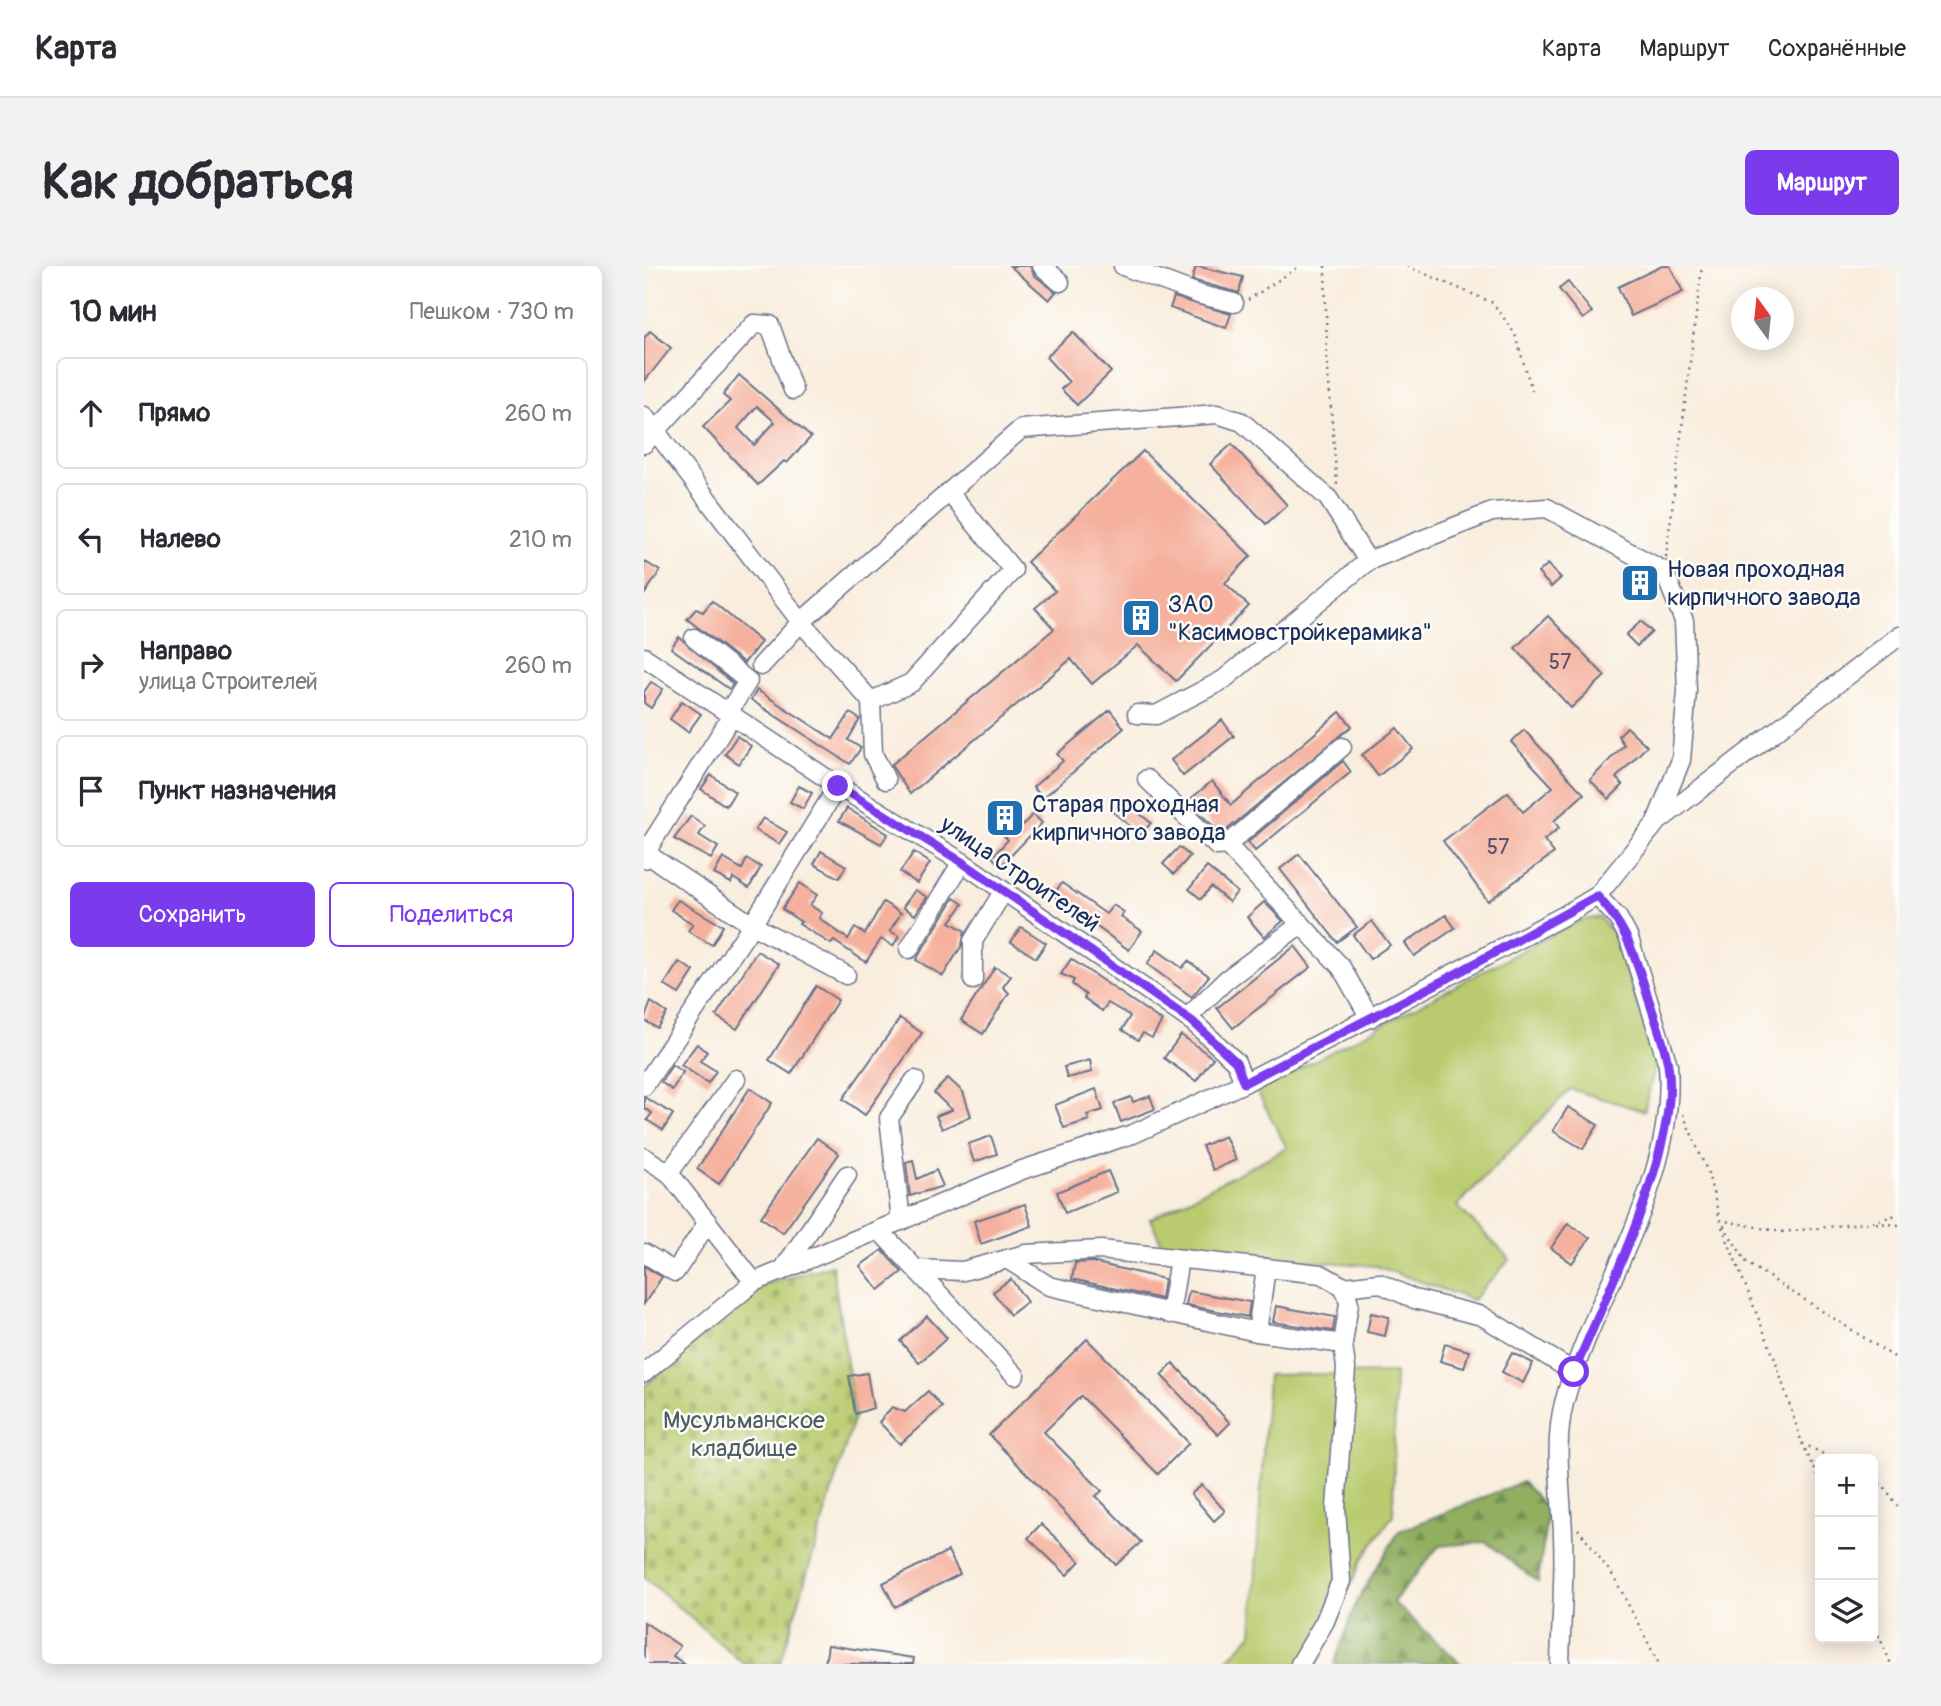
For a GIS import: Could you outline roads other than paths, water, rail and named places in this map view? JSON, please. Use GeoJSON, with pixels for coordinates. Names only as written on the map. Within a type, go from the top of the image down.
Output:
{"type":"FeatureCollection","features":[{"type":"Feature","properties":{"kind":"street"},"geometry":{"type":"LineString","coordinates":[[1042,266],[1060,282]]}},
{"type":"Feature","properties":{"kind":"street"},"geometry":{"type":"LineString","coordinates":[[1123,266],[1201,295],[1234,303]]}},
{"type":"Feature","properties":{"kind":"street"},"geometry":{"type":"LineString","coordinates":[[793,390],[770,326],[754,324],[648,430],[801,622],[871,701],[873,754],[886,780]]}},
{"type":"Feature","properties":{"kind":"street"},"geometry":{"type":"LineString","coordinates":[[761,666],[801,622],[1021,429],[1217,414],[1242,422],[1328,499],[1368,561]]}},
{"type":"Feature","properties":{"kind":"street"},"geometry":{"type":"LineString","coordinates":[[871,701],[911,683],[1013,570],[949,492]]}},
{"type":"Feature","properties":{"kind":"street"},"geometry":{"type":"LineString","coordinates":[[1137,714],[1156,715],[1223,680],[1368,561],[1492,512],[1547,508],[1664,571],[1684,621],[1687,691],[1681,760],[1656,823]]}},
{"type":"Feature","properties":{"kind":"street"},"geometry":{"type":"LineString","coordinates":[[644,1373],[754,1282],[1022,1170],[1133,1134],[1244,1083],[1597,896],[1656,823],[1899,636]]}},
{"type":"Feature","properties":{"kind":"street"},"geometry":{"type":"LineString","coordinates":[[694,638],[748,681],[646,856],[752,925],[846,975]]}},
{"type":"Feature","properties":{"kind":"street","name":"улица Строителей"},"geometry":{"type":"LineString","coordinates":[[644,657],[838,786],[962,862],[1188,1018],[1236,1062],[1244,1083]]}},
{"type":"Feature","properties":{"kind":"street"},"geometry":{"type":"LineString","coordinates":[[1147,779],[1217,846],[1227,845],[1342,747]]}},
{"type":"Feature","properties":{"kind":"street"},"geometry":{"type":"LineString","coordinates":[[644,1086],[668,1054],[752,925],[838,786]]}},
{"type":"Feature","properties":{"kind":"street"},"geometry":{"type":"LineString","coordinates":[[1227,845],[1341,967],[1370,1018]]}},
{"type":"Feature","properties":{"kind":"street"},"geometry":{"type":"LineString","coordinates":[[909,949],[962,862]]}},
{"type":"Feature","properties":{"kind":"street"},"geometry":{"type":"LineString","coordinates":[[972,980],[973,941],[1003,892]]}},
{"type":"Feature","properties":{"kind":"street"},"geometry":{"type":"LineString","coordinates":[[1560,1664],[1563,1539],[1559,1426],[1574,1372],[1655,1170],[1669,1105],[1668,1065],[1629,938],[1618,918],[1597,896]]}},
{"type":"Feature","properties":{"kind":"street"},"geometry":{"type":"LineString","coordinates":[[1188,1018],[1226,980],[1301,924]]}},
{"type":"Feature","properties":{"kind":"street"},"geometry":{"type":"LineString","coordinates":[[669,1173],[736,1079]]}},
{"type":"Feature","properties":{"kind":"street"},"geometry":{"type":"LineString","coordinates":[[901,1221],[889,1118],[915,1080]]}},
{"type":"Feature","properties":{"kind":"street"},"geometry":{"type":"LineString","coordinates":[[644,1157],[669,1173],[754,1282]]}},
{"type":"Feature","properties":{"kind":"street"},"geometry":{"type":"LineString","coordinates":[[782,1271],[847,1175]]}},
{"type":"Feature","properties":{"kind":"street"},"geometry":{"type":"LineString","coordinates":[[644,1252],[675,1272],[708,1222]]}},
{"type":"Feature","properties":{"kind":"street"},"geometry":{"type":"LineString","coordinates":[[879,1230],[1015,1375]]}},
{"type":"Feature","properties":{"kind":"street"},"geometry":{"type":"LineString","coordinates":[[916,1269],[963,1271],[1026,1254],[1101,1250],[1321,1274],[1344,1287],[1379,1283],[1414,1299],[1482,1317],[1574,1372]]}},
{"type":"Feature","properties":{"kind":"street"},"geometry":{"type":"LineString","coordinates":[[1007,1259],[1049,1286],[1257,1332],[1343,1344]]}},
{"type":"Feature","properties":{"kind":"street"},"geometry":{"type":"LineString","coordinates":[[1170,1314],[1179,1259]]}},
{"type":"Feature","properties":{"kind":"street"},"geometry":{"type":"LineString","coordinates":[[1257,1332],[1266,1268]]}},
{"type":"Feature","properties":{"kind":"street"},"geometry":{"type":"LineString","coordinates":[[1300,1664],[1325,1621],[1342,1581],[1336,1508],[1346,1368],[1343,1344],[1349,1303],[1344,1287]]}},
{"type":"Feature","properties":{"kind":"place","name":"Новая проходная кирпичного завода"},"geometry":{"type":"Point","coordinates":[1640,583]}},
{"type":"Feature","properties":{"kind":"place","name":"ЗАО \"Касимовстройкерамика\""},"geometry":{"type":"Point","coordinates":[1141,618]}},
{"type":"Feature","properties":{"kind":"place","name":"Старая проходная кирпичного завода"},"geometry":{"type":"Point","coordinates":[1005,818]}},
{"type":"Feature","properties":{"kind":"park label","name":"Мусульманское кладбище"},"geometry":{"type":"Point","coordinates":[744,1434]}}]}
